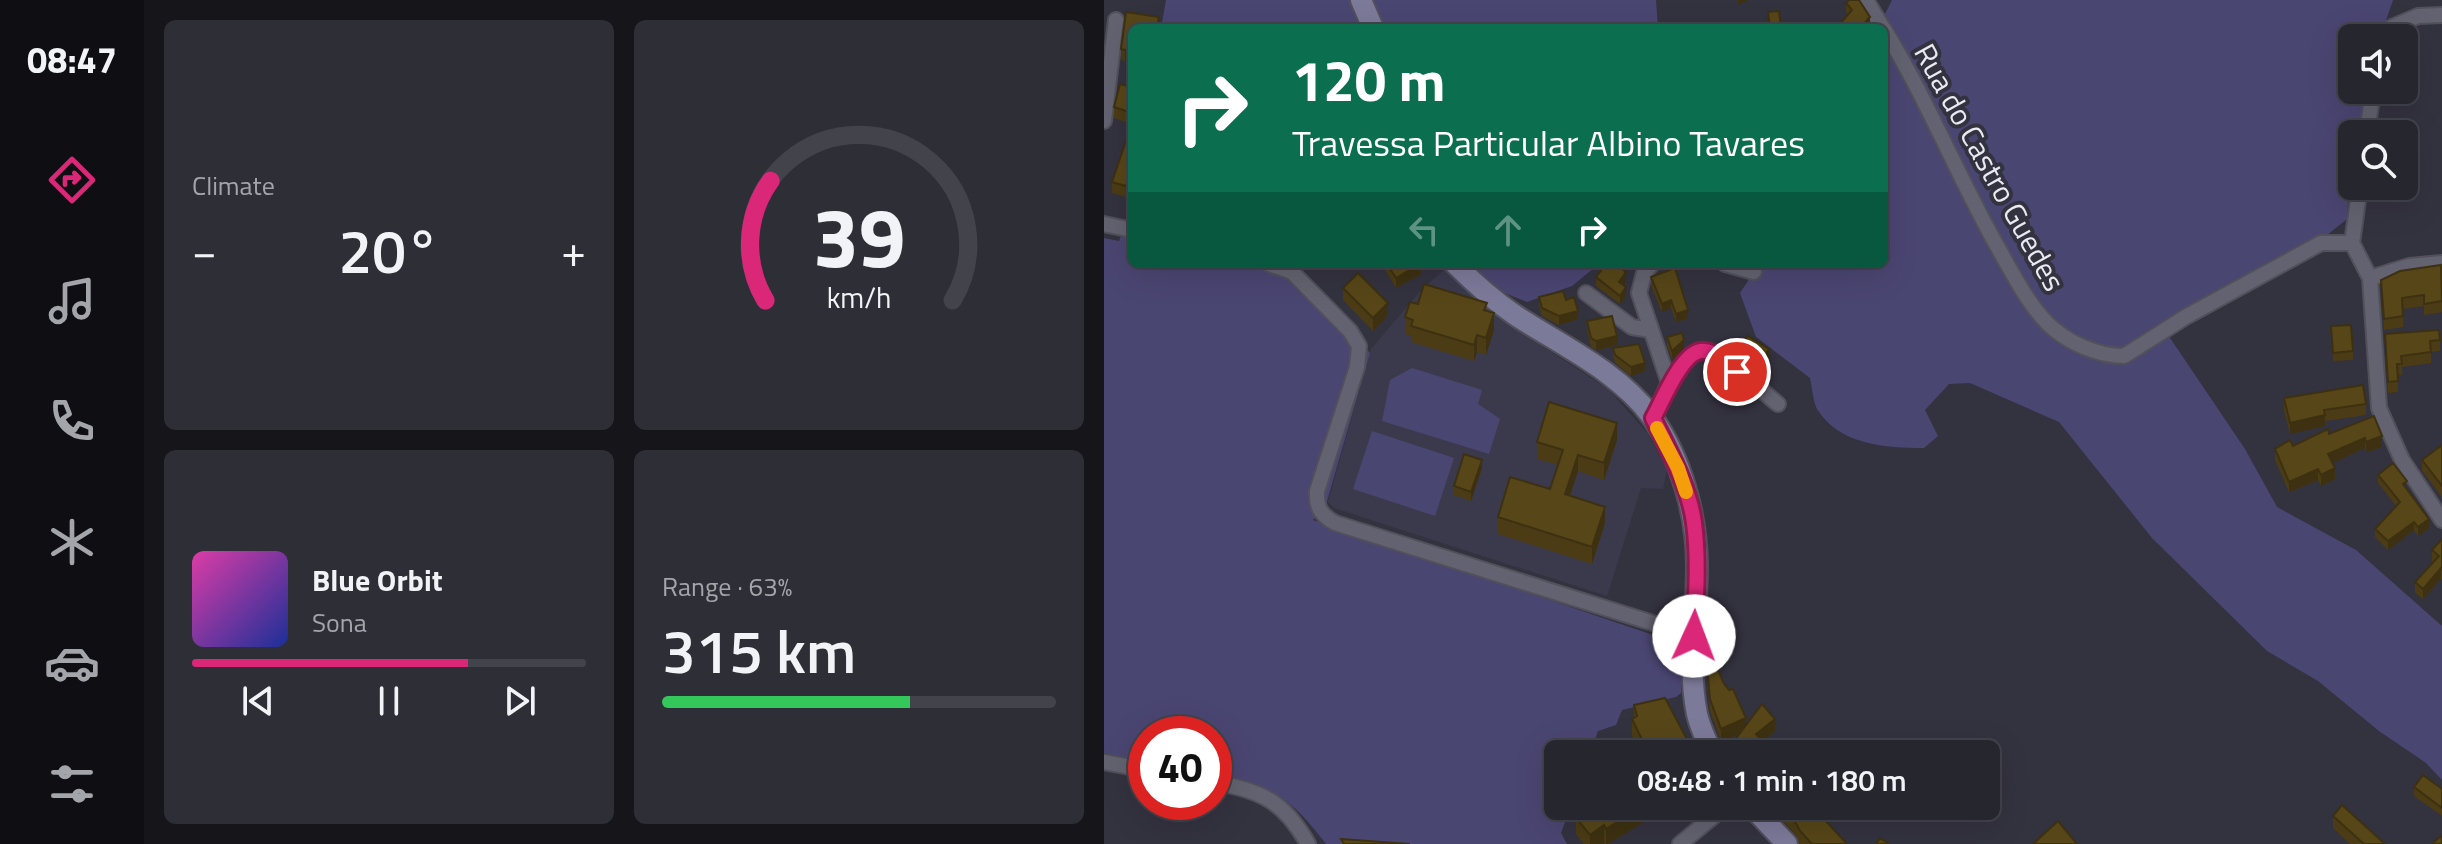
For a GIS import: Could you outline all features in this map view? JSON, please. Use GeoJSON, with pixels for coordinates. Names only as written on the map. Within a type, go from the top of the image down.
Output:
{"type":"FeatureCollection","features":[{"type":"Feature","properties":{"kind":"street"},"geometry":{"type":"LineString","coordinates":[[1361,0],[1371,24]]}},
{"type":"Feature","properties":{"kind":"street","name":"Rua do Castro Guedes"},"geometry":{"type":"LineString","coordinates":[[1866,0],[1881,24]]}},
{"type":"Feature","properties":{"kind":"street"},"geometry":{"type":"LineString","coordinates":[[2405,24],[2418,16],[2442,15]]}},
{"type":"Feature","properties":{"kind":"street"},"geometry":{"type":"LineString","coordinates":[[1104,121],[1116,20]]}},
{"type":"Feature","properties":{"kind":"street","name":"Rua do Castro Guedes"},"geometry":{"type":"LineString","coordinates":[[1888,35],[1910,71],[1969,196],[2020,285],[2048,324],[2083,347],[2124,356],[2187,316],[2321,243],[2352,243]]}},
{"type":"Feature","properties":{"kind":"street"},"geometry":{"type":"LineString","coordinates":[[2358,200],[2352,243],[2370,278],[2379,408],[2395,447],[2442,520]]}},
{"type":"Feature","properties":{"kind":"street"},"geometry":{"type":"LineString","coordinates":[[1104,224],[1128,229]]}},
{"type":"Feature","properties":{"kind":"street"},"geometry":{"type":"LineString","coordinates":[[2370,278],[2409,266],[2442,263]]}},
{"type":"Feature","properties":{"kind":"street"},"geometry":{"type":"LineString","coordinates":[[1280,268],[1303,281],[1350,331],[1359,346],[1357,367],[1317,491],[1317,504],[1323,516],[1364,533],[1694,636]]}},
{"type":"Feature","properties":{"kind":"street"},"geometry":{"type":"LineString","coordinates":[[1459,268],[1481,290],[1513,314],[1608,374],[1628,390],[1653,418],[1678,468],[1694,520],[1697,566],[1693,683],[1697,717],[1706,740]]}},
{"type":"Feature","properties":{"kind":"street"},"geometry":{"type":"LineString","coordinates":[[1648,268],[1639,293],[1669,383]]}},
{"type":"Feature","properties":{"kind":"street"},"geometry":{"type":"LineString","coordinates":[[1740,268],[1754,272]]}},
{"type":"Feature","properties":{"kind":"street"},"geometry":{"type":"LineString","coordinates":[[1586,293],[1632,327],[1651,330]]}},
{"type":"Feature","properties":{"kind":"street"},"geometry":{"type":"LineString","coordinates":[[1653,418],[1669,383],[1696,352],[1703,350],[1717,356],[1778,404]]}},
{"type":"Feature","properties":{"kind":"street"},"geometry":{"type":"LineString","coordinates":[[1104,762],[1128,767]]}},
{"type":"Feature","properties":{"kind":"street"},"geometry":{"type":"LineString","coordinates":[[1232,785],[1246,788],[1276,803],[1294,818],[1308,844]]}},
{"type":"Feature","properties":{"kind":"street"},"geometry":{"type":"LineString","coordinates":[[1680,844],[1709,820]]}},
{"type":"Feature","properties":{"kind":"street"},"geometry":{"type":"LineString","coordinates":[[1764,820],[1787,844]]}},
{"type":"Feature","properties":{"kind":"shaded area"},"geometry":{"type":"Polygon","coordinates":[[[1166,0],[1656,0],[1658,24],[1162,24],[1166,0]]]}},
{"type":"Feature","properties":{"kind":"shaded area"},"geometry":{"type":"Polygon","coordinates":[[[1892,0],[2393,0],[2385,24],[2338,24],[2338,104],[2363,104],[2361,120],[2338,120],[2338,200],[2348,200],[2347,219],[2327,235],[2176,316],[2166,332],[2245,449],[2277,507],[2356,550],[2442,626],[2442,780],[2426,763],[2379,731],[2318,681],[2267,651],[2152,538],[2059,422],[1970,383],[1949,384],[1925,410],[1938,436],[1924,448],[1864,442],[1826,421],[1817,409],[1810,378],[1756,337],[1740,293],[1756,268],[1888,268],[1888,24],[1880,24],[1892,0]]]}},
{"type":"Feature","properties":{"kind":"shaded area"},"geometry":{"type":"Polygon","coordinates":[[[1128,216],[1128,268],[1298,268],[1297,273],[1370,353],[1325,508],[1313,520],[1668,640],[1674,645],[1681,664],[1681,693],[1676,697],[1622,710],[1616,725],[1598,731],[1595,740],[1544,740],[1544,820],[1566,820],[1561,833],[1567,844],[1326,844],[1301,815],[1279,796],[1232,779],[1232,716],[1128,716],[1128,758],[1104,753],[1104,238],[1119,241],[1128,216]]]}},
{"type":"Feature","properties":{"kind":"shaded area"},"geometry":{"type":"Polygon","coordinates":[[[1472,268],[1594,268],[1572,286],[1527,302],[1497,290],[1472,268]]]}},
{"type":"Feature","properties":{"kind":"shaded area"},"geometry":{"type":"Polygon","coordinates":[[[1445,269],[1499,318],[1608,389],[1648,434],[1667,469],[1663,489],[1641,488],[1607,596],[1334,508],[1328,502],[1371,349],[1423,288],[1445,269]]]}},
{"type":"Feature","properties":{"kind":"shaded area"},"geometry":{"type":"Polygon","coordinates":[[[1412,368],[1482,390],[1478,404],[1500,419],[1489,454],[1382,421],[1390,380],[1412,368]]]}},
{"type":"Feature","properties":{"kind":"shaded area"},"geometry":{"type":"Polygon","coordinates":[[[1372,431],[1454,458],[1435,516],[1353,489],[1372,431]]]}},
{"type":"Feature","properties":{"kind":"building"},"geometry":{"type":"Polygon","coordinates":[[[1859,0],[1870,17],[1864,24],[1840,24],[1852,10],[1846,3],[1859,0]]]}},
{"type":"Feature","properties":{"kind":"building"},"geometry":{"type":"Polygon","coordinates":[[[1779,11],[1781,24],[1770,24],[1768,12],[1779,11]]]}},
{"type":"Feature","properties":{"kind":"building"},"geometry":{"type":"Polygon","coordinates":[[[1126,12],[1159,17],[1158,24],[1128,24],[1128,112],[1114,107],[1120,84],[1127,86],[1126,50],[1121,49],[1126,12]]]}},
{"type":"Feature","properties":{"kind":"building"},"geometry":{"type":"Polygon","coordinates":[[[1128,135],[1128,181],[1126,186],[1112,182],[1128,135]]]}},
{"type":"Feature","properties":{"kind":"building"},"geometry":{"type":"Polygon","coordinates":[[[2441,265],[2442,301],[2424,304],[2424,295],[2402,298],[2403,316],[2384,319],[2381,280],[2400,271],[2441,265]]]}},
{"type":"Feature","properties":{"kind":"building"},"geometry":{"type":"Polygon","coordinates":[[[1390,268],[1413,268],[1396,278],[1390,268]]]}},
{"type":"Feature","properties":{"kind":"building"},"geometry":{"type":"Polygon","coordinates":[[[1603,268],[1620,268],[1626,272],[1619,282],[1626,287],[1620,296],[1596,277],[1603,268]]]}},
{"type":"Feature","properties":{"kind":"building"},"geometry":{"type":"Polygon","coordinates":[[[1675,268],[1688,310],[1676,314],[1671,300],[1662,304],[1651,277],[1675,268]]]}},
{"type":"Feature","properties":{"kind":"building"},"geometry":{"type":"Polygon","coordinates":[[[1358,273],[1388,303],[1373,318],[1343,288],[1358,273]]]}},
{"type":"Feature","properties":{"kind":"building"},"geometry":{"type":"Polygon","coordinates":[[[1424,284],[1487,303],[1484,310],[1494,313],[1486,338],[1477,335],[1474,345],[1411,326],[1413,320],[1405,317],[1410,302],[1418,304],[1424,284]]]}},
{"type":"Feature","properties":{"kind":"building"},"geometry":{"type":"Polygon","coordinates":[[[1563,291],[1566,300],[1574,297],[1578,311],[1559,316],[1542,308],[1539,297],[1563,291]]]}},
{"type":"Feature","properties":{"kind":"building"},"geometry":{"type":"Polygon","coordinates":[[[1612,316],[1617,336],[1596,341],[1591,338],[1587,321],[1612,316]]]}},
{"type":"Feature","properties":{"kind":"building"},"geometry":{"type":"Polygon","coordinates":[[[2351,325],[2353,351],[2333,353],[2331,326],[2351,325]]]}},
{"type":"Feature","properties":{"kind":"building"},"geometry":{"type":"Polygon","coordinates":[[[2439,330],[2440,340],[2430,341],[2431,352],[2401,356],[2402,364],[2397,364],[2398,381],[2388,382],[2385,334],[2439,330]]]}},
{"type":"Feature","properties":{"kind":"building"},"geometry":{"type":"Polygon","coordinates":[[[1682,333],[1684,340],[1672,351],[1667,337],[1682,333]]]}},
{"type":"Feature","properties":{"kind":"building"},"geometry":{"type":"Polygon","coordinates":[[[1748,336],[1769,349],[1759,366],[1738,350],[1748,336]]]}},
{"type":"Feature","properties":{"kind":"building"},"geometry":{"type":"Polygon","coordinates":[[[1639,344],[1645,363],[1631,367],[1615,355],[1613,348],[1639,344]]]}},
{"type":"Feature","properties":{"kind":"building"},"geometry":{"type":"Polygon","coordinates":[[[2363,385],[2366,404],[2324,410],[2325,415],[2290,423],[2284,398],[2363,385]]]}},
{"type":"Feature","properties":{"kind":"building"},"geometry":{"type":"Polygon","coordinates":[[[1549,402],[1617,423],[1604,463],[1578,455],[1565,494],[1605,507],[1592,547],[1498,517],[1510,477],[1550,489],[1563,450],[1537,442],[1549,402]]]}},
{"type":"Feature","properties":{"kind":"building"},"geometry":{"type":"Polygon","coordinates":[[[2374,416],[2382,436],[2366,442],[2365,438],[2328,454],[2335,468],[2321,475],[2318,469],[2289,482],[2275,449],[2290,440],[2293,446],[2328,429],[2329,434],[2374,416]]]}},
{"type":"Feature","properties":{"kind":"building"},"geometry":{"type":"Polygon","coordinates":[[[2442,445],[2442,486],[2422,460],[2442,445]]]}},
{"type":"Feature","properties":{"kind":"building"},"geometry":{"type":"Polygon","coordinates":[[[1464,454],[1482,460],[1471,492],[1454,486],[1464,454]]]}},
{"type":"Feature","properties":{"kind":"building"},"geometry":{"type":"Polygon","coordinates":[[[2393,463],[2407,481],[2403,484],[2429,519],[2418,527],[2414,522],[2388,541],[2375,529],[2400,502],[2378,475],[2393,463]]]}},
{"type":"Feature","properties":{"kind":"building"},"geometry":{"type":"Polygon","coordinates":[[[2442,539],[2442,570],[2423,589],[2415,582],[2439,556],[2432,550],[2442,539]]]}},
{"type":"Feature","properties":{"kind":"building"},"geometry":{"type":"Polygon","coordinates":[[[1711,652],[1723,682],[1729,690],[1733,689],[1746,718],[1721,729],[1710,699],[1706,655],[1711,652]]]}},
{"type":"Feature","properties":{"kind":"building"},"geometry":{"type":"Polygon","coordinates":[[[1665,698],[1687,740],[1642,740],[1632,719],[1637,716],[1634,705],[1665,698]]]}},
{"type":"Feature","properties":{"kind":"building"},"geometry":{"type":"Polygon","coordinates":[[[1762,704],[1775,719],[1756,734],[1761,740],[1735,740],[1762,704]]]}},
{"type":"Feature","properties":{"kind":"building"},"geometry":{"type":"Polygon","coordinates":[[[2423,775],[2442,789],[2442,808],[2414,787],[2423,775]]]}},
{"type":"Feature","properties":{"kind":"building"},"geometry":{"type":"Polygon","coordinates":[[[2342,805],[2385,844],[2364,844],[2333,816],[2342,805]]]}},
{"type":"Feature","properties":{"kind":"building"},"geometry":{"type":"Polygon","coordinates":[[[1578,820],[1620,820],[1606,829],[1604,825],[1590,835],[1578,820]]]}},
{"type":"Feature","properties":{"kind":"building"},"geometry":{"type":"Polygon","coordinates":[[[1793,820],[1825,820],[1847,844],[1812,844],[1793,820]]]}},
{"type":"Feature","properties":{"kind":"building"},"geometry":{"type":"Polygon","coordinates":[[[2058,821],[2077,844],[2033,844],[2058,821]]]}},
{"type":"Feature","properties":{"kind":"building"},"geometry":{"type":"Polygon","coordinates":[[[2442,835],[2442,844],[2432,844],[2442,835]]]}},
{"type":"Feature","properties":{"kind":"building"},"geometry":{"type":"Polygon","coordinates":[[[1341,839],[1410,844],[1344,844],[1341,839]]]}},
{"type":"Feature","properties":{"kind":"slow traffic"},"geometry":{"type":"LineString","coordinates":[[1657,428],[1678,468],[1686,492]]}},
{"type":"Feature","properties":{"kind":"route"},"geometry":{"type":"LineString","coordinates":[[1694,636],[1697,566],[1694,520],[1678,468],[1653,418],[1669,383],[1696,352],[1703,350],[1717,356],[1737,372]]}}]}
